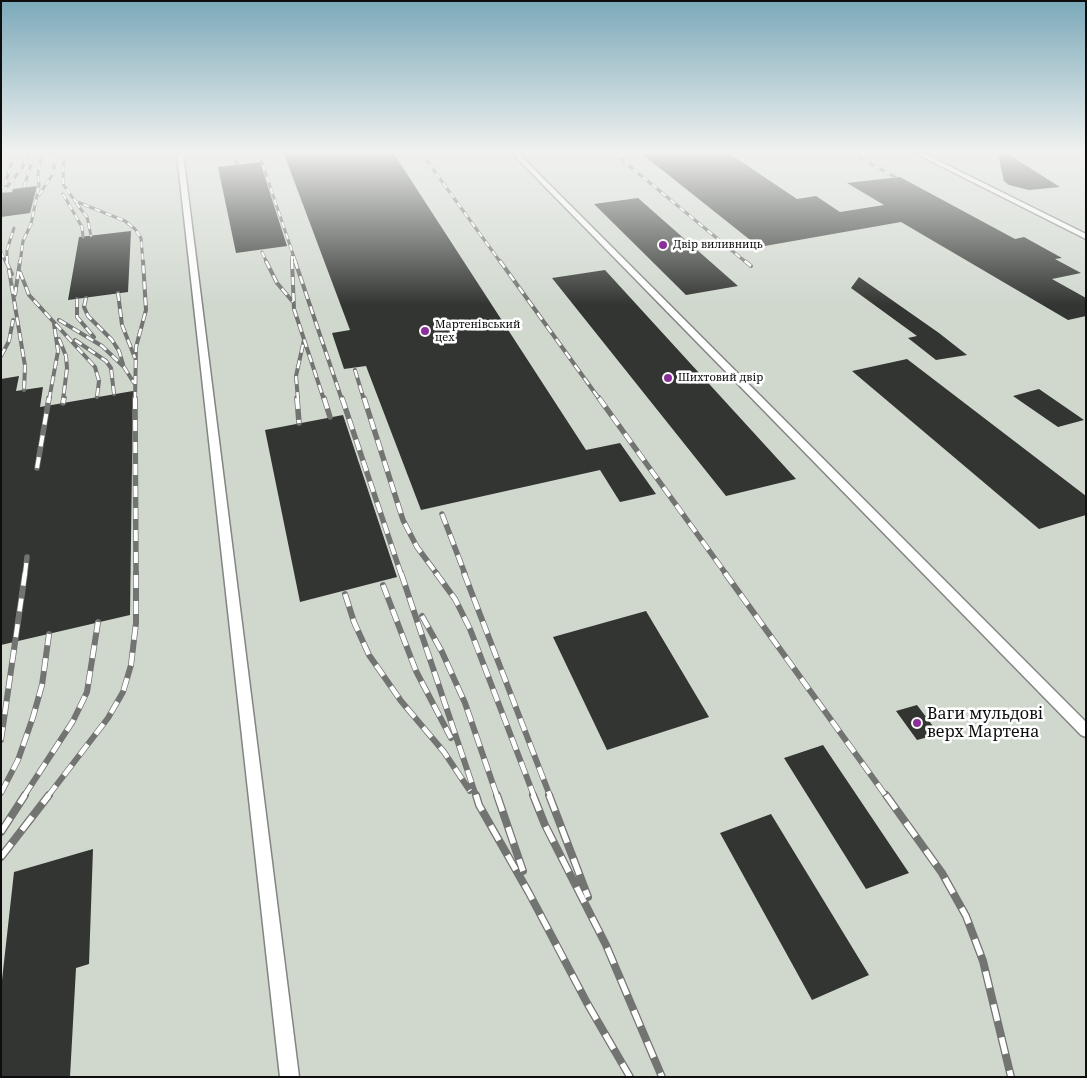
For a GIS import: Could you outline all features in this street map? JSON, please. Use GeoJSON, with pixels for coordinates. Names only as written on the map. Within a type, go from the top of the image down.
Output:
{"type":"FeatureCollection","features":[{"type":"Feature","properties":{"kind":"lane"},"geometry":{"type":"LineString","coordinates":[[186,204],[290,1077]]}},
{"type":"Feature","properties":{"kind":"lane"},"geometry":{"type":"LineString","coordinates":[[566,204],[1086,731]]}},
{"type":"Feature","properties":{"kind":"lane"},"geometry":{"type":"LineString","coordinates":[[1021,204],[1086,237]]}},
{"type":"Feature","properties":{"kind":"shaded area"},"geometry":{"type":"Polygon","coordinates":[[[1,204],[1086,204],[1086,1077],[1,1077],[1,204]]]}},
{"type":"Feature","properties":{"kind":"building"},"geometry":{"type":"Polygon","coordinates":[[[1,204],[32,204],[30,213],[1,217],[1,204]]]}},
{"type":"Feature","properties":{"kind":"building"},"geometry":{"type":"Polygon","coordinates":[[[226,204],[274,204],[287,246],[236,253],[226,204]]]}},
{"type":"Feature","properties":{"kind":"building","name":"Мартенівський цех"},"geometry":{"type":"Polygon","coordinates":[[[303,204],[427,204],[586,450],[620,443],[656,494],[620,502],[600,470],[421,510],[366,366],[344,369],[332,333],[350,330],[303,204]]]}},
{"type":"Feature","properties":{"kind":"building","name":"Двір виливниць"},"geometry":{"type":"Polygon","coordinates":[[[594,204],[645,204],[738,286],[686,295],[594,204]]]}},
{"type":"Feature","properties":{"kind":"building"},"geometry":{"type":"Polygon","coordinates":[[[705,204],[828,204],[840,212],[883,204],[951,204],[1015,239],[1024,237],[1062,258],[1055,259],[1081,273],[1052,279],[1086,298],[1086,316],[1068,320],[901,222],[759,247],[705,204]]]}},
{"type":"Feature","properties":{"kind":"building"},"geometry":{"type":"Polygon","coordinates":[[[131,231],[128,292],[68,300],[79,237],[131,231]]]}},
{"type":"Feature","properties":{"kind":"building","name":"Шихтовий двір"},"geometry":{"type":"Polygon","coordinates":[[[605,270],[796,479],[726,496],[552,278],[605,270]]]}},
{"type":"Feature","properties":{"kind":"building"},"geometry":{"type":"Polygon","coordinates":[[[859,277],[967,355],[936,360],[908,338],[917,336],[851,288],[859,277]]]}},
{"type":"Feature","properties":{"kind":"building"},"geometry":{"type":"Polygon","coordinates":[[[907,359],[1086,496],[1086,515],[1039,529],[852,371],[907,359]]]}},
{"type":"Feature","properties":{"kind":"building"},"geometry":{"type":"Polygon","coordinates":[[[19,376],[16,391],[43,387],[40,407],[133,391],[130,615],[1,645],[1,379],[19,376]]]}},
{"type":"Feature","properties":{"kind":"building"},"geometry":{"type":"Polygon","coordinates":[[[1039,389],[1084,420],[1058,427],[1013,396],[1039,389]]]}},
{"type":"Feature","properties":{"kind":"building"},"geometry":{"type":"Polygon","coordinates":[[[343,415],[397,577],[300,602],[265,430],[343,415]]]}},
{"type":"Feature","properties":{"kind":"building"},"geometry":{"type":"Polygon","coordinates":[[[646,611],[709,717],[607,750],[553,637],[646,611]]]}},
{"type":"Feature","properties":{"kind":"building","name":"Ваги мульдові верх Мартена"},"geometry":{"type":"Polygon","coordinates":[[[917,705],[939,734],[917,740],[896,711],[917,705]]]}},
{"type":"Feature","properties":{"kind":"building"},"geometry":{"type":"Polygon","coordinates":[[[823,745],[909,873],[866,889],[784,758],[823,745]]]}},
{"type":"Feature","properties":{"kind":"building"},"geometry":{"type":"Polygon","coordinates":[[[771,814],[869,975],[812,1000],[720,833],[771,814]]]}},
{"type":"Feature","properties":{"kind":"building"},"geometry":{"type":"Polygon","coordinates":[[[93,849],[89,964],[76,968],[70,1077],[1,1077],[1,989],[14,872],[93,849]]]}},
{"type":"Feature","properties":{"kind":"railway"},"geometry":{"type":"LineString","coordinates":[[20,263],[23,241],[31,224],[35,204]]}},
{"type":"Feature","properties":{"kind":"railway"},"geometry":{"type":"LineString","coordinates":[[69,204],[82,227],[83,237]]}},
{"type":"Feature","properties":{"kind":"railway"},"geometry":{"type":"LineString","coordinates":[[77,204],[87,217],[91,236]]}},
{"type":"Feature","properties":{"kind":"railway"},"geometry":{"type":"LineString","coordinates":[[83,204],[125,221],[135,229],[141,238],[143,263]]}},
{"type":"Feature","properties":{"kind":"railway"},"geometry":{"type":"LineString","coordinates":[[276,204],[296,263]]}},
{"type":"Feature","properties":{"kind":"railway"},"geometry":{"type":"LineString","coordinates":[[458,204],[501,263]]}},
{"type":"Feature","properties":{"kind":"railway"},"geometry":{"type":"LineString","coordinates":[[676,204],[747,263]]}},
{"type":"Feature","properties":{"kind":"railway"},"geometry":{"type":"LineString","coordinates":[[7,262],[7,250],[14,228]]}},
{"type":"Feature","properties":{"kind":"railway"},"geometry":{"type":"LineString","coordinates":[[1,252],[6,263]]}},
{"type":"Feature","properties":{"kind":"railway"},"geometry":{"type":"LineString","coordinates":[[262,252],[267,263]]}},
{"type":"Feature","properties":{"kind":"railway"},"geometry":{"type":"LineString","coordinates":[[292,256],[292,261]]}},
{"type":"Feature","properties":{"kind":"railway"},"geometry":{"type":"LineString","coordinates":[[6,261],[12,274]]}},
{"type":"Feature","properties":{"kind":"railway"},"geometry":{"type":"LineString","coordinates":[[15,295],[20,261]]}},
{"type":"Feature","properties":{"kind":"railway"},"geometry":{"type":"LineString","coordinates":[[135,400],[136,347],[146,310],[143,261]]}},
{"type":"Feature","properties":{"kind":"railway"},"geometry":{"type":"LineString","coordinates":[[292,261],[294,309],[324,400]]}},
{"type":"Feature","properties":{"kind":"railway"},"geometry":{"type":"LineString","coordinates":[[295,261],[342,400]]}},
{"type":"Feature","properties":{"kind":"railway"},"geometry":{"type":"LineString","coordinates":[[500,261],[600,400]]}},
{"type":"Feature","properties":{"kind":"railway"},"geometry":{"type":"LineString","coordinates":[[745,261],[751,266]]}},
{"type":"Feature","properties":{"kind":"railway"},"geometry":{"type":"LineString","coordinates":[[267,263],[277,283],[293,302]]}},
{"type":"Feature","properties":{"kind":"railway"},"geometry":{"type":"LineString","coordinates":[[9,270],[25,366],[24,390]]}},
{"type":"Feature","properties":{"kind":"railway"},"geometry":{"type":"LineString","coordinates":[[20,272],[29,295],[95,367],[99,381],[97,397]]}},
{"type":"Feature","properties":{"kind":"railway"},"geometry":{"type":"LineString","coordinates":[[118,293],[122,325],[135,358]]}},
{"type":"Feature","properties":{"kind":"railway"},"geometry":{"type":"LineString","coordinates":[[86,298],[84,307],[88,316],[112,340],[119,351],[123,364]]}},
{"type":"Feature","properties":{"kind":"railway"},"geometry":{"type":"LineString","coordinates":[[77,299],[77,317],[94,337]]}},
{"type":"Feature","properties":{"kind":"railway"},"geometry":{"type":"LineString","coordinates":[[1,356],[9,341],[13,320]]}},
{"type":"Feature","properties":{"kind":"railway"},"geometry":{"type":"LineString","coordinates":[[59,320],[102,346],[124,367],[134,383]]}},
{"type":"Feature","properties":{"kind":"railway"},"geometry":{"type":"LineString","coordinates":[[49,400],[58,351],[54,324]]}},
{"type":"Feature","properties":{"kind":"railway"},"geometry":{"type":"LineString","coordinates":[[59,339],[66,356],[67,368],[63,400]]}},
{"type":"Feature","properties":{"kind":"railway"},"geometry":{"type":"LineString","coordinates":[[75,340],[106,361],[111,368],[114,394]]}},
{"type":"Feature","properties":{"kind":"railway"},"geometry":{"type":"LineString","coordinates":[[298,400],[296,376],[304,340]]}},
{"type":"Feature","properties":{"kind":"railway"},"geometry":{"type":"LineString","coordinates":[[355,370],[364,400]]}},
{"type":"Feature","properties":{"kind":"railway"},"geometry":{"type":"LineString","coordinates":[[37,468],[49,398]]}},
{"type":"Feature","properties":{"kind":"railway"},"geometry":{"type":"LineString","coordinates":[[63,403],[64,398]]}},
{"type":"Feature","properties":{"kind":"railway"},"geometry":{"type":"LineString","coordinates":[[297,398],[299,423]]}},
{"type":"Feature","properties":{"kind":"railway"},"geometry":{"type":"LineString","coordinates":[[324,398],[330,417]]}},
{"type":"Feature","properties":{"kind":"railway"},"geometry":{"type":"LineString","coordinates":[[342,398],[401,574]]}},
{"type":"Feature","properties":{"kind":"railway"},"geometry":{"type":"LineString","coordinates":[[364,398],[403,520],[417,547],[437,574]]}},
{"type":"Feature","properties":{"kind":"railway"},"geometry":{"type":"LineString","coordinates":[[599,398],[726,574]]}},
{"type":"Feature","properties":{"kind":"railway"},"geometry":{"type":"LineString","coordinates":[[135,400],[136,574]]}},
{"type":"Feature","properties":{"kind":"railway"},"geometry":{"type":"LineString","coordinates":[[442,514],[465,574]]}},
{"type":"Feature","properties":{"kind":"railway"},"geometry":{"type":"LineString","coordinates":[[25,574],[27,557]]}},
{"type":"Feature","properties":{"kind":"railway"},"geometry":{"type":"LineString","coordinates":[[1,740],[25,573]]}},
{"type":"Feature","properties":{"kind":"railway"},"geometry":{"type":"LineString","coordinates":[[401,573],[476,796]]}},
{"type":"Feature","properties":{"kind":"railway"},"geometry":{"type":"LineString","coordinates":[[436,573],[455,599],[470,629],[534,796]]}},
{"type":"Feature","properties":{"kind":"railway"},"geometry":{"type":"LineString","coordinates":[[464,573],[550,796]]}},
{"type":"Feature","properties":{"kind":"railway"},"geometry":{"type":"LineString","coordinates":[[725,573],[886,796]]}},
{"type":"Feature","properties":{"kind":"railway"},"geometry":{"type":"LineString","coordinates":[[48,796],[108,718],[123,692],[131,665],[136,623],[136,574]]}},
{"type":"Feature","properties":{"kind":"railway"},"geometry":{"type":"LineString","coordinates":[[383,585],[416,671],[451,738]]}},
{"type":"Feature","properties":{"kind":"railway"},"geometry":{"type":"LineString","coordinates":[[345,594],[354,622],[369,655],[401,701],[444,752],[470,791]]}},
{"type":"Feature","properties":{"kind":"railway"},"geometry":{"type":"LineString","coordinates":[[422,616],[442,652],[465,703],[497,796]]}},
{"type":"Feature","properties":{"kind":"railway"},"geometry":{"type":"LineString","coordinates":[[24,796],[73,721],[87,692],[98,622]]}},
{"type":"Feature","properties":{"kind":"railway"},"geometry":{"type":"LineString","coordinates":[[1,793],[18,760],[33,717],[42,685],[49,634]]}},
{"type":"Feature","properties":{"kind":"railway"},"geometry":{"type":"LineString","coordinates":[[1,832],[25,795]]}},
{"type":"Feature","properties":{"kind":"railway"},"geometry":{"type":"LineString","coordinates":[[1,857],[49,795]]}},
{"type":"Feature","properties":{"kind":"railway"},"geometry":{"type":"LineString","coordinates":[[476,795],[479,805],[529,893],[587,1003],[630,1077]]}},
{"type":"Feature","properties":{"kind":"railway"},"geometry":{"type":"LineString","coordinates":[[497,795],[523,871]]}},
{"type":"Feature","properties":{"kind":"railway"},"geometry":{"type":"LineString","coordinates":[[533,795],[545,825],[606,945],[662,1077]]}},
{"type":"Feature","properties":{"kind":"railway"},"geometry":{"type":"LineString","coordinates":[[549,795],[588,897]]}},
{"type":"Feature","properties":{"kind":"railway"},"geometry":{"type":"LineString","coordinates":[[886,795],[942,873],[966,916],[983,961],[1011,1077]]}},
{"type":"Feature","properties":{"kind":"place","name":"Двір виливниць"},"geometry":{"type":"Point","coordinates":[663,245]}},
{"type":"Feature","properties":{"kind":"place","name":"Мартенівський цех"},"geometry":{"type":"Point","coordinates":[425,331]}},
{"type":"Feature","properties":{"kind":"place","name":"Шихтовий двір"},"geometry":{"type":"Point","coordinates":[668,378]}},
{"type":"Feature","properties":{"kind":"place","name":"Ваги мульдові верх Мартена"},"geometry":{"type":"Point","coordinates":[917,723]}}]}
